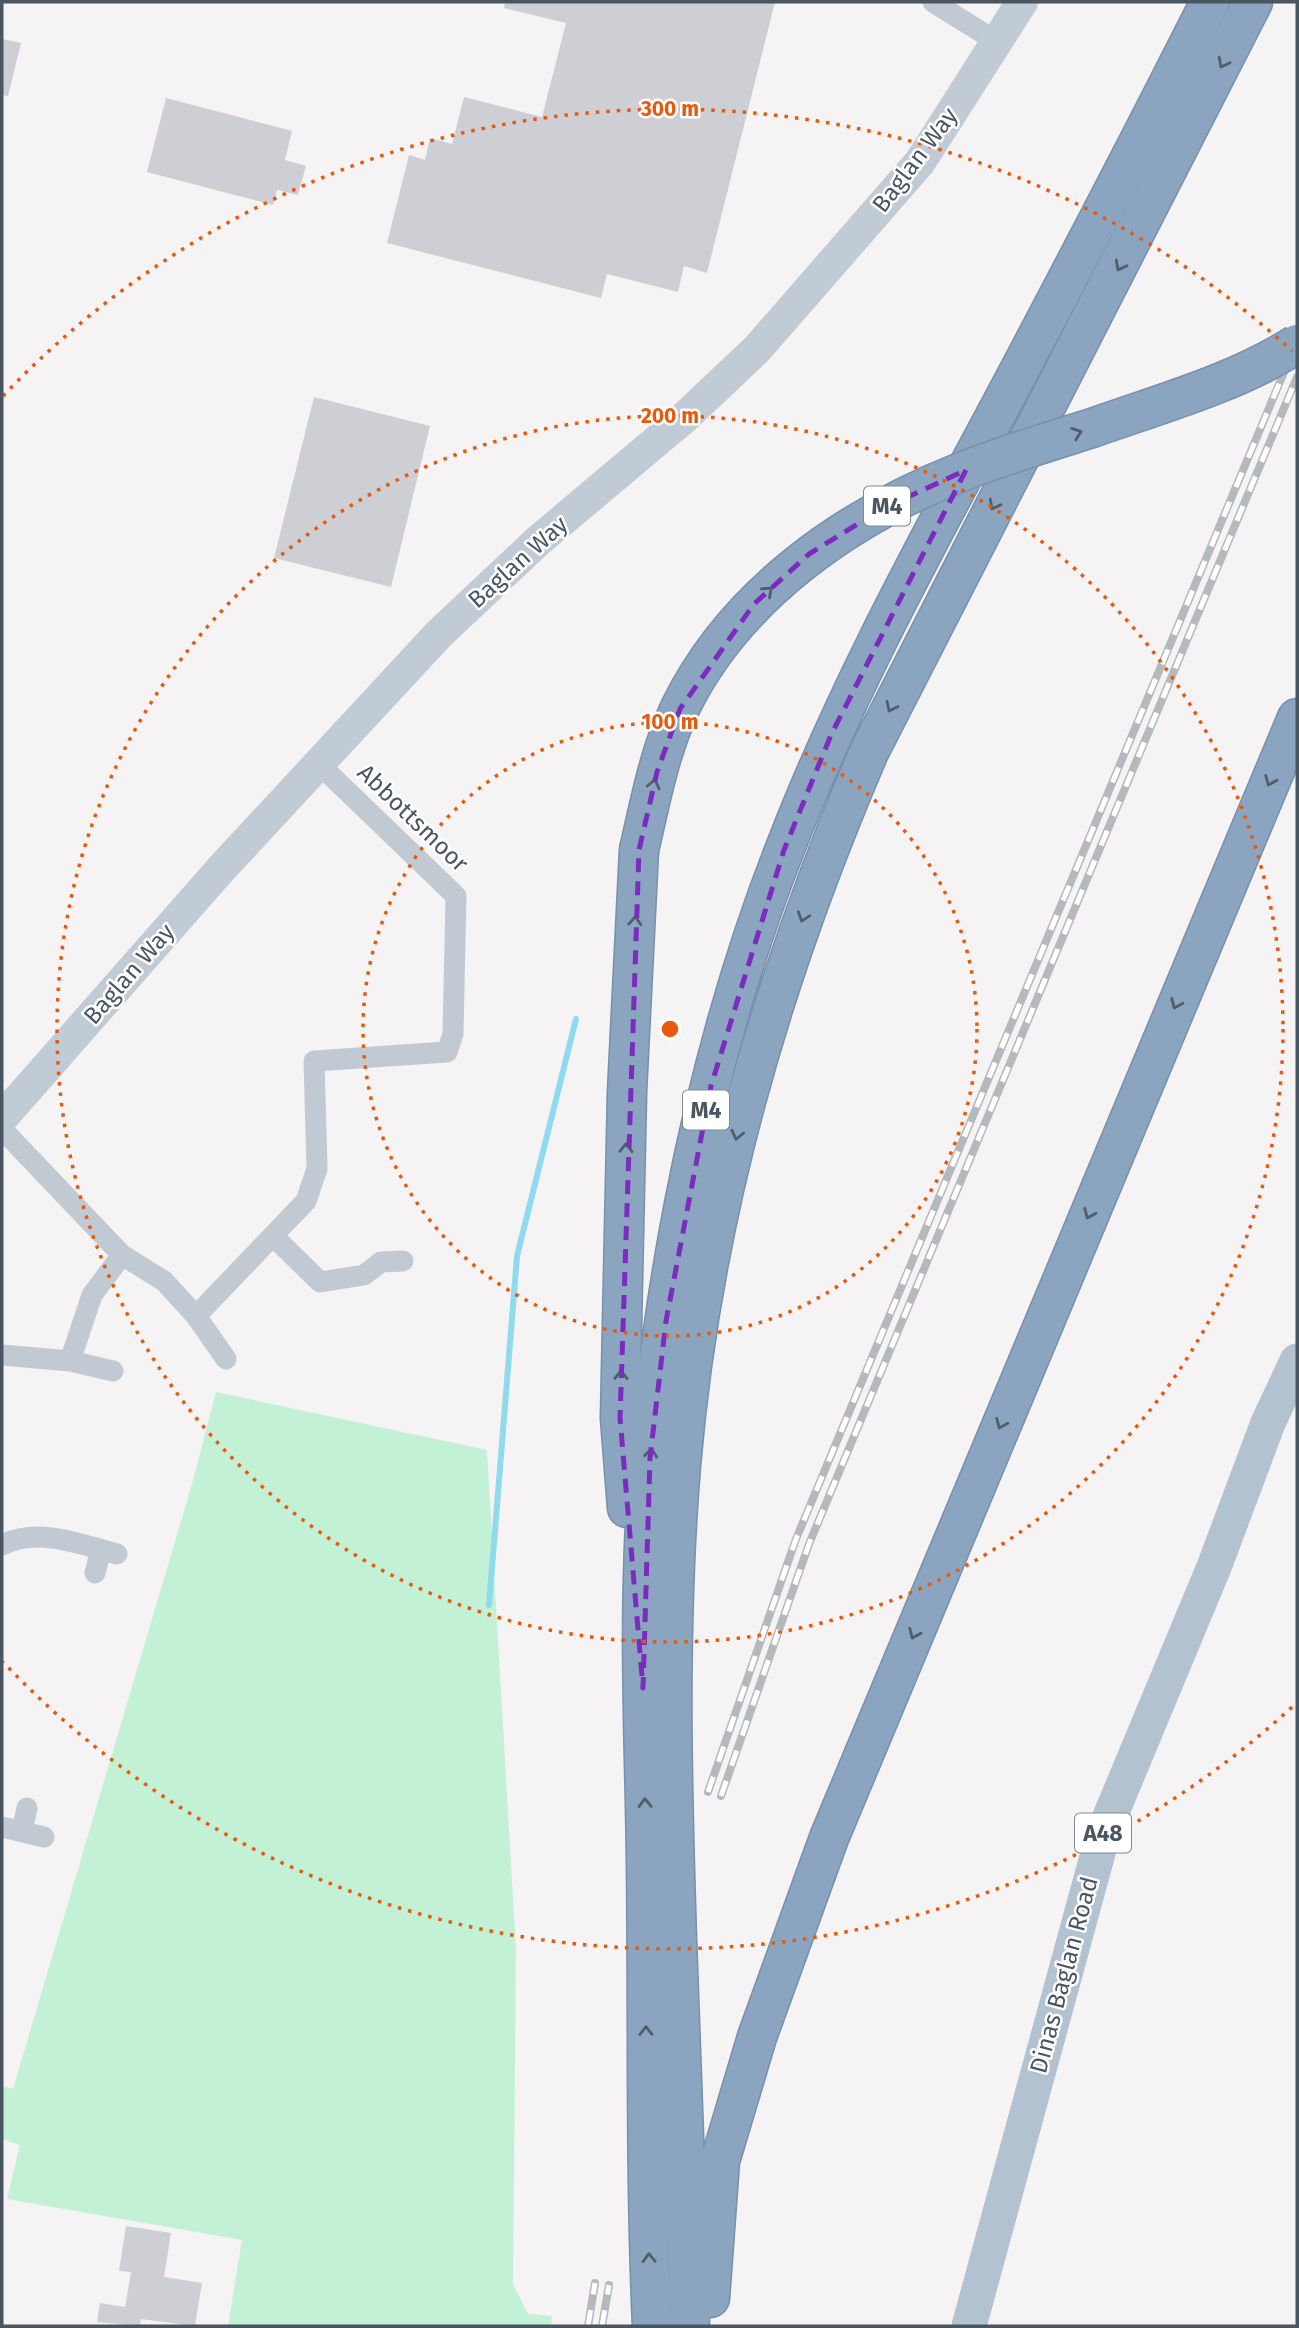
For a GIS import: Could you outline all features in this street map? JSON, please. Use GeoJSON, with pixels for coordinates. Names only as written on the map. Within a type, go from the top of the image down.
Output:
{"type":"FeatureCollection","features":[{"type":"Feature","properties":{"kind":"highway","name":"M4"},"geometry":{"type":"LineString","coordinates":[[652,2326],[647,2200],[643,1575],[649,1471],[666,1321],[684,1209],[711,1086],[744,967],[784,850],[837,724],[887,621],[1112,195],[1210,2]]}},
{"type":"Feature","properties":{"kind":"highway","name":"M4"},"geometry":{"type":"LineString","coordinates":[[690,2326],[675,1861],[674,1576],[681,1461],[717,1217],[746,1099],[821,863],[869,752],[1253,2]]}},
{"type":"Feature","properties":{"kind":"highway","name":"M4"},"geometry":{"type":"LineString","coordinates":[[643,1688],[620,1418],[628,1092],[639,850],[657,772],[680,709],[713,654],[754,604],[809,554],[882,509],[961,472],[1173,400],[1281,354],[1297,344]]}},
{"type":"Feature","properties":{"kind":"highway"},"geometry":{"type":"LineString","coordinates":[[709,2326],[720,2161],[757,2036],[829,1838],[1297,718]]}},
{"type":"Feature","properties":{"kind":"main road","name":"Dinas Baglan Road"},"geometry":{"type":"LineString","coordinates":[[969,2326],[1104,1831],[1214,1567],[1268,1423],[1297,1361]]}},
{"type":"Feature","properties":{"kind":"street"},"geometry":{"type":"LineString","coordinates":[[933,2],[999,43]]}},
{"type":"Feature","properties":{"kind":"street","name":"Baglan Way"},"geometry":{"type":"LineString","coordinates":[[2,1118],[222,869],[459,615],[540,540],[684,418],[757,349],[920,162],[999,43],[1022,2]]}},
{"type":"Feature","properties":{"kind":"street","name":"Abbottsmoor"},"geometry":{"type":"LineString","coordinates":[[196,1316],[306,1201],[317,1169],[314,1061],[447,1052],[453,1034],[456,896],[320,765]]}},
{"type":"Feature","properties":{"kind":"street"},"geometry":{"type":"LineString","coordinates":[[2,1129],[122,1255],[164,1281],[196,1316],[226,1359]]}},
{"type":"Feature","properties":{"kind":"street"},"geometry":{"type":"LineString","coordinates":[[273,1236],[320,1282],[364,1275],[381,1262],[403,1261]]}},
{"type":"Feature","properties":{"kind":"street"},"geometry":{"type":"LineString","coordinates":[[70,1361],[92,1295],[122,1255]]}},
{"type":"Feature","properties":{"kind":"street"},"geometry":{"type":"LineString","coordinates":[[2,1355],[70,1361],[113,1371]]}},
{"type":"Feature","properties":{"kind":"street"},"geometry":{"type":"LineString","coordinates":[[2,1545],[19,1536],[53,1538],[109,1552],[95,1573]]}},
{"type":"Feature","properties":{"kind":"street"},"geometry":{"type":"LineString","coordinates":[[27,1808],[12,1828],[44,1837]]}},
{"type":"Feature","properties":{"kind":"highlighted area"},"geometry":{"type":"Polygon","coordinates":[[[966,470],[831,735],[784,850],[711,1086],[666,1321],[650,1458],[643,1688],[620,1418],[639,850],[657,772],[680,709],[754,604],[809,554],[882,509],[966,470]]]}},
{"type":"Feature","properties":{"kind":"green space"},"geometry":{"type":"Polygon","coordinates":[[[216,1392],[487,1450],[516,1950],[513,2284],[528,2314],[552,2316],[551,2326],[228,2326],[242,2240],[7,2199],[20,2145],[2,2139],[2,2086],[13,2089],[192,1484],[216,1392]]]}},
{"type":"Feature","properties":{"kind":"building"},"geometry":{"type":"Polygon","coordinates":[[[505,2],[775,2],[707,273],[684,266],[678,292],[607,274],[601,298],[387,243],[409,155],[425,160],[430,138],[452,144],[464,97],[542,117],[566,23],[504,8],[505,2]]]}},
{"type":"Feature","properties":{"kind":"building"},"geometry":{"type":"Polygon","coordinates":[[[2,39],[21,43],[8,96],[2,95],[2,39]]]}},
{"type":"Feature","properties":{"kind":"building"},"geometry":{"type":"Polygon","coordinates":[[[166,98],[292,131],[285,160],[306,166],[298,195],[277,190],[273,205],[147,172],[166,98]]]}},
{"type":"Feature","properties":{"kind":"building"},"geometry":{"type":"Polygon","coordinates":[[[314,397],[430,426],[391,587],[274,558],[314,397]]]}},
{"type":"Feature","properties":{"kind":"building"},"geometry":{"type":"Polygon","coordinates":[[[126,2226],[171,2233],[164,2277],[202,2283],[195,2326],[141,2319],[140,2326],[97,2322],[100,2303],[125,2307],[131,2272],[119,2271],[126,2226]]]}},
{"type":"Feature","properties":{"kind":"waterway"},"geometry":{"type":"LineString","coordinates":[[489,1605],[517,1256],[576,1019]]}},
{"type":"Feature","properties":{"kind":"railway"},"geometry":{"type":"LineString","coordinates":[[708,1792],[796,1539],[1297,341]]}},
{"type":"Feature","properties":{"kind":"railway"},"geometry":{"type":"LineString","coordinates":[[721,1796],[809,1544],[1297,377]]}},
{"type":"Feature","properties":{"kind":"railway"},"geometry":{"type":"LineString","coordinates":[[588,2326],[595,2283]]}},
{"type":"Feature","properties":{"kind":"railway"},"geometry":{"type":"LineString","coordinates":[[602,2326],[609,2285]]}}]}
